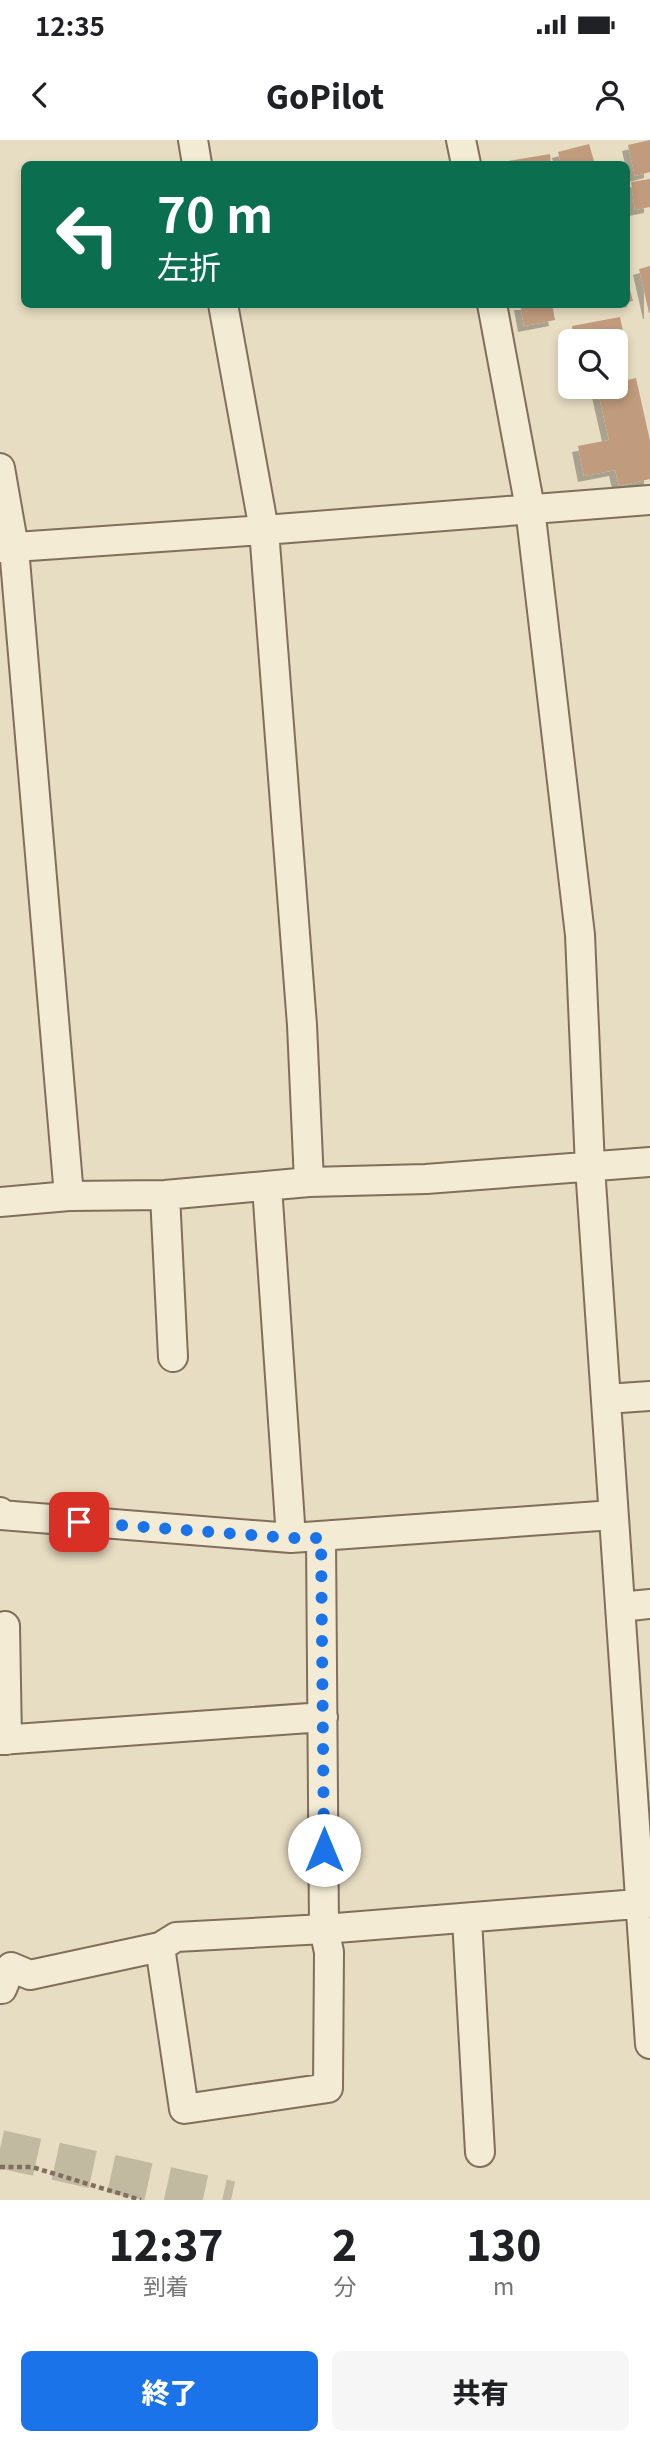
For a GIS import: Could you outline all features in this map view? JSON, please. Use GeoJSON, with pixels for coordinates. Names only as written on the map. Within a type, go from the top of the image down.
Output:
{"type":"FeatureCollection","features":[{"type":"Feature","properties":{"kind":"street"},"geometry":{"type":"LineString","coordinates":[[193,140],[196,161]]}},
{"type":"Feature","properties":{"kind":"street"},"geometry":{"type":"LineString","coordinates":[[461,140],[465,161]]}},
{"type":"Feature","properties":{"kind":"street"},"geometry":{"type":"LineString","coordinates":[[224,308],[264,530],[302,1025],[309,1182]]}},
{"type":"Feature","properties":{"kind":"street"},"geometry":{"type":"LineString","coordinates":[[493,308],[530,508],[580,935],[590,1167],[613,1515],[646,1904],[650,2044]]}},
{"type":"Feature","properties":{"kind":"street"},"geometry":{"type":"LineString","coordinates":[[0,468],[69,1196]]}},
{"type":"Feature","properties":{"kind":"street"},"geometry":{"type":"LineString","coordinates":[[7,548],[650,500]]}},
{"type":"Feature","properties":{"kind":"street"},"geometry":{"type":"LineString","coordinates":[[0,1202],[69,1196],[165,1195],[309,1182],[426,1179],[650,1162]]}},
{"type":"Feature","properties":{"kind":"street"},"geometry":{"type":"LineString","coordinates":[[267,1186],[291,1538]]}},
{"type":"Feature","properties":{"kind":"street"},"geometry":{"type":"LineString","coordinates":[[165,1195],[173,1357]]}},
{"type":"Feature","properties":{"kind":"street"},"geometry":{"type":"LineString","coordinates":[[606,1399],[650,1396]]}},
{"type":"Feature","properties":{"kind":"street"},"geometry":{"type":"LineString","coordinates":[[0,1512],[0,1515],[291,1538],[321,1538],[613,1515]]}},
{"type":"Feature","properties":{"kind":"street"},"geometry":{"type":"LineString","coordinates":[[160,1947],[184,2109],[328,2088],[329,1952],[324,1929],[321,1538]]}},
{"type":"Feature","properties":{"kind":"street"},"geometry":{"type":"LineString","coordinates":[[620,1607],[650,1604]]}},
{"type":"Feature","properties":{"kind":"street"},"geometry":{"type":"LineString","coordinates":[[5,1626],[4,1740],[323,1717]]}},
{"type":"Feature","properties":{"kind":"street"},"geometry":{"type":"LineString","coordinates":[[0,1989],[11,1968],[30,1975],[160,1947],[176,1937],[467,1919],[646,1904]]}},
{"type":"Feature","properties":{"kind":"street"},"geometry":{"type":"LineString","coordinates":[[467,1919],[480,2152]]}},
{"type":"Feature","properties":{"kind":"path"},"geometry":{"type":"LineString","coordinates":[[0,2166],[33,2167],[141,2200]]}},
{"type":"Feature","properties":{"kind":"building"},"geometry":{"type":"Polygon","coordinates":[[[650,140],[650,172],[635,176],[628,145],[650,140]]]}},
{"type":"Feature","properties":{"kind":"building"},"geometry":{"type":"Polygon","coordinates":[[[589,144],[594,161],[560,161],[558,152],[589,144]]]}},
{"type":"Feature","properties":{"kind":"building"},"geometry":{"type":"Polygon","coordinates":[[[550,154],[551,161],[508,161],[550,154]]]}},
{"type":"Feature","properties":{"kind":"building"},"geometry":{"type":"Polygon","coordinates":[[[650,179],[650,207],[635,210],[631,182],[650,179]]]}},
{"type":"Feature","properties":{"kind":"building"},"geometry":{"type":"Polygon","coordinates":[[[650,266],[650,313],[649,313],[639,269],[650,266]]]}},
{"type":"Feature","properties":{"kind":"building"},"geometry":{"type":"Polygon","coordinates":[[[521,308],[553,308],[555,320],[524,326],[521,308]]]}},
{"type":"Feature","properties":{"kind":"building"},"geometry":{"type":"Polygon","coordinates":[[[620,317],[622,329],[573,329],[572,326],[620,317]]]}},
{"type":"Feature","properties":{"kind":"building"},"geometry":{"type":"Polygon","coordinates":[[[636,378],[650,441],[650,479],[619,486],[615,470],[584,476],[578,446],[609,440],[600,399],[628,399],[628,380],[636,378]]]}},
{"type":"Feature","properties":{"kind":"tunnel"},"geometry":{"type":"LineString","coordinates":[[0,2149],[231,2200]]}},
{"type":"Feature","properties":{"kind":"route"},"geometry":{"type":"LineString","coordinates":[[79,1522],[321,1538],[324,1850]]}}]}
